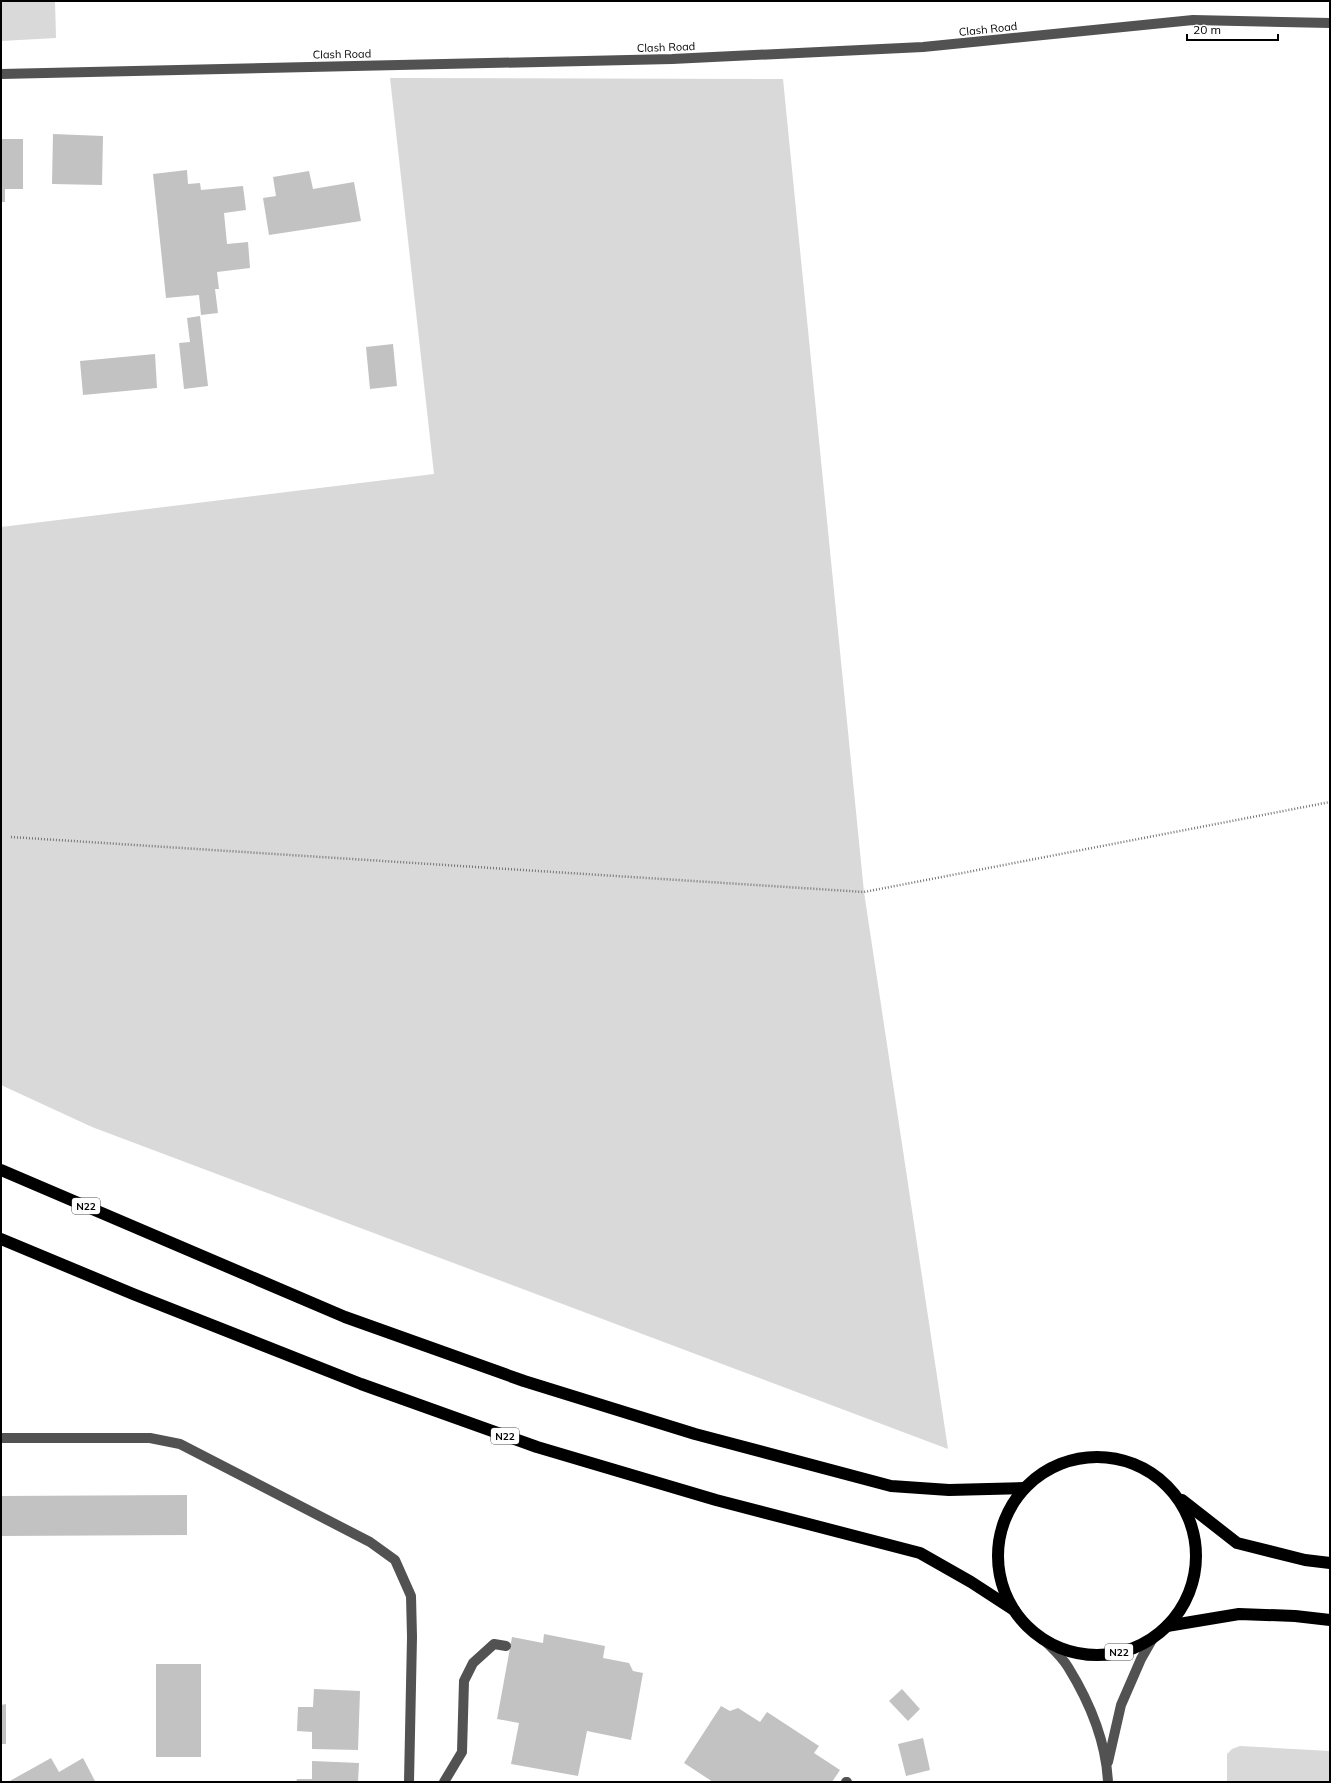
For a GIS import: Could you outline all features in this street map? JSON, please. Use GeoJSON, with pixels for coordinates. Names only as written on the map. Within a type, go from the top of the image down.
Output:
{"type":"FeatureCollection","features":[{"type":"Feature","properties":{"kind":"highway","name":"N22"},"geometry":{"type":"LineString","coordinates":[[1,1170],[345,1317],[524,1381],[688,1432],[891,1486],[949,1490],[1024,1488]]}},
{"type":"Feature","properties":{"kind":"highway","name":"N22"},"geometry":{"type":"LineString","coordinates":[[1,1239],[133,1294],[361,1384],[537,1447],[716,1500],[920,1553],[971,1582],[1014,1610]]}},
{"type":"Feature","properties":{"kind":"highway","name":"N22"},"geometry":{"type":"LineString","coordinates":[[1178,1497],[1190,1522],[1196,1550],[1194,1578],[1184,1604],[1167,1626],[1153,1638],[1128,1650],[1100,1655],[1072,1652],[1046,1641],[1028,1628],[1014,1610],[1001,1580],[997,1547],[1006,1516],[1024,1488],[1046,1469],[1074,1458],[1103,1456],[1131,1462],[1157,1476],[1178,1497],[1237,1543],[1305,1560],[1330,1563]]}},
{"type":"Feature","properties":{"kind":"highway"},"geometry":{"type":"LineString","coordinates":[[1167,1626],[1239,1614],[1295,1616],[1330,1620]]}},
{"type":"Feature","properties":{"kind":"street","name":"Clash Road"},"geometry":{"type":"LineString","coordinates":[[1,74],[679,58],[923,48],[1193,20],[1330,23]]}},
{"type":"Feature","properties":{"kind":"street"},"geometry":{"type":"LineString","coordinates":[[1,1438],[150,1438],[180,1444],[370,1542],[395,1560],[411,1596],[412,1637],[409,1782]]}},
{"type":"Feature","properties":{"kind":"street"},"geometry":{"type":"LineString","coordinates":[[1107,1764],[1121,1705],[1141,1659],[1153,1638]]}},
{"type":"Feature","properties":{"kind":"street"},"geometry":{"type":"LineString","coordinates":[[1046,1641],[1067,1666],[1093,1714],[1107,1764],[1108,1782]]}},
{"type":"Feature","properties":{"kind":"street"},"geometry":{"type":"LineString","coordinates":[[444,1782],[462,1752],[464,1681],[473,1663],[482,1653],[494,1644],[506,1646]]}},
{"type":"Feature","properties":{"kind":"path"},"geometry":{"type":"LineString","coordinates":[[10,837],[864,892],[1330,802]]}},
{"type":"Feature","properties":{"kind":"shaded area"},"geometry":{"type":"Polygon","coordinates":[[[1,1],[55,1],[56,38],[1,41],[1,1]]]}},
{"type":"Feature","properties":{"kind":"shaded area"},"geometry":{"type":"Polygon","coordinates":[[[390,78],[783,79],[864,892],[948,1449],[92,1127],[1,1085],[1,527],[434,474],[390,78]]]}},
{"type":"Feature","properties":{"kind":"shaded area"},"geometry":{"type":"Polygon","coordinates":[[[1240,1746],[1330,1751],[1330,1782],[1227,1782],[1227,1754],[1232,1749],[1240,1746]]]}},
{"type":"Feature","properties":{"kind":"building"},"geometry":{"type":"Polygon","coordinates":[[[53,134],[103,136],[102,185],[52,184],[53,134]]]}},
{"type":"Feature","properties":{"kind":"building"},"geometry":{"type":"Polygon","coordinates":[[[1,139],[23,139],[23,189],[5,189],[5,202],[1,202],[1,139]]]}},
{"type":"Feature","properties":{"kind":"building"},"geometry":{"type":"Polygon","coordinates":[[[187,170],[188,184],[200,183],[201,190],[243,186],[246,210],[224,213],[227,244],[248,242],[250,268],[217,272],[219,289],[215,289],[218,313],[201,315],[199,295],[166,298],[153,174],[187,170]]]}},
{"type":"Feature","properties":{"kind":"building"},"geometry":{"type":"Polygon","coordinates":[[[309,171],[313,189],[354,182],[361,221],[269,235],[263,198],[276,196],[273,177],[309,171]]]}},
{"type":"Feature","properties":{"kind":"building"},"geometry":{"type":"Polygon","coordinates":[[[200,316],[208,386],[184,389],[179,343],[190,342],[187,318],[200,316]]]}},
{"type":"Feature","properties":{"kind":"building"},"geometry":{"type":"Polygon","coordinates":[[[393,344],[397,386],[370,389],[366,347],[393,344]]]}},
{"type":"Feature","properties":{"kind":"building"},"geometry":{"type":"Polygon","coordinates":[[[155,354],[157,388],[83,395],[80,361],[155,354]]]}},
{"type":"Feature","properties":{"kind":"building"},"geometry":{"type":"Polygon","coordinates":[[[187,1495],[187,1535],[1,1536],[1,1496],[187,1495]]]}},
{"type":"Feature","properties":{"kind":"building"},"geometry":{"type":"Polygon","coordinates":[[[544,1634],[605,1646],[603,1658],[629,1663],[633,1671],[643,1673],[631,1740],[587,1731],[578,1776],[511,1764],[519,1723],[497,1719],[512,1637],[543,1643],[544,1634]]]}},
{"type":"Feature","properties":{"kind":"building"},"geometry":{"type":"Polygon","coordinates":[[[156,1664],[201,1664],[201,1757],[156,1757],[156,1664]]]}},
{"type":"Feature","properties":{"kind":"building"},"geometry":{"type":"Polygon","coordinates":[[[314,1689],[360,1691],[358,1750],[312,1749],[312,1732],[297,1731],[298,1707],[313,1707],[314,1689]]]}},
{"type":"Feature","properties":{"kind":"building"},"geometry":{"type":"Polygon","coordinates":[[[902,1689],[920,1709],[908,1721],[889,1701],[902,1689]]]}},
{"type":"Feature","properties":{"kind":"building"},"geometry":{"type":"Polygon","coordinates":[[[6,1704],[6,1744],[1,1744],[1,1705],[6,1704]]]}},
{"type":"Feature","properties":{"kind":"building"},"geometry":{"type":"Polygon","coordinates":[[[721,1706],[730,1711],[738,1708],[760,1722],[767,1712],[819,1746],[814,1753],[840,1770],[832,1782],[713,1782],[684,1763],[721,1706]]]}},
{"type":"Feature","properties":{"kind":"building"},"geometry":{"type":"Polygon","coordinates":[[[923,1738],[930,1770],[906,1776],[898,1744],[923,1738]]]}},
{"type":"Feature","properties":{"kind":"building"},"geometry":{"type":"Polygon","coordinates":[[[51,1758],[59,1772],[83,1758],[95,1781],[8,1782],[51,1758]]]}},
{"type":"Feature","properties":{"kind":"building"},"geometry":{"type":"Polygon","coordinates":[[[312,1761],[359,1763],[358,1782],[296,1782],[297,1779],[312,1779],[312,1761]]]}}]}
